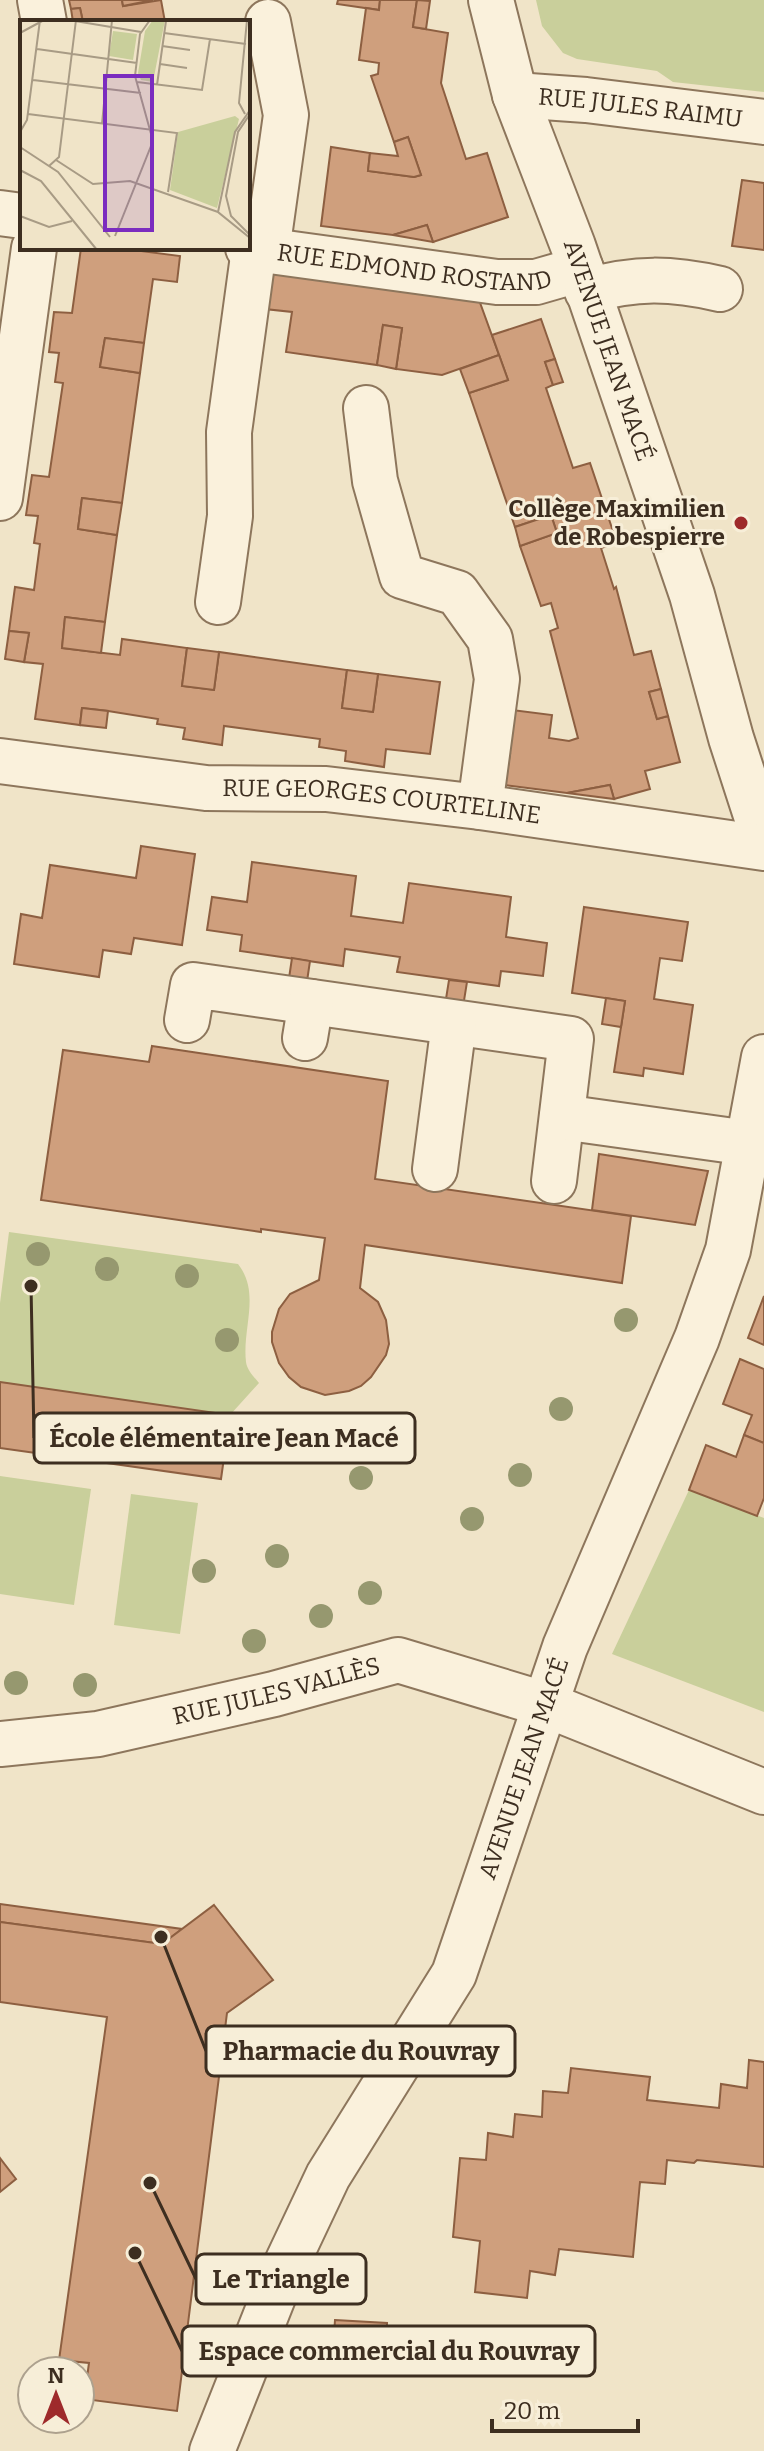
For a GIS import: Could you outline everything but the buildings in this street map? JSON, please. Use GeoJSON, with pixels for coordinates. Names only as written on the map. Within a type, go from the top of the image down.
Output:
{"type":"FeatureCollection","features":[{"type":"Feature","properties":{"kind":"street"},"geometry":{"type":"LineString","coordinates":[[40,0],[44,20]]}},
{"type":"Feature","properties":{"kind":"street","name":"AVENUE JEAN MACÉ"},"geometry":{"type":"LineString","coordinates":[[491,0],[515,95],[584,280],[692,595],[731,738],[764,840]]}},
{"type":"Feature","properties":{"kind":"street"},"geometry":{"type":"LineString","coordinates":[[218,602],[230,516],[229,432],[256,249],[286,115],[268,22]]}},
{"type":"Feature","properties":{"kind":"street","name":"RUE JULES RAIMU"},"geometry":{"type":"LineString","coordinates":[[515,95],[586,100],[764,122]]}},
{"type":"Feature","properties":{"kind":"street"},"geometry":{"type":"LineString","coordinates":[[0,213],[20,216]]}},
{"type":"Feature","properties":{"kind":"street","name":"RUE EDMOND ROSTAND"},"geometry":{"type":"LineString","coordinates":[[256,249],[497,282],[584,280],[616,283],[658,279],[720,289]]}},
{"type":"Feature","properties":{"kind":"street"},"geometry":{"type":"LineString","coordinates":[[2,473],[34,250]]}},
{"type":"Feature","properties":{"kind":"street"},"geometry":{"type":"LineString","coordinates":[[366,408],[375,481],[402,576],[457,593],[490,639],[497,679],[480,807]]}},
{"type":"Feature","properties":{"kind":"street","name":"RUE GEORGES COURTELINE"},"geometry":{"type":"LineString","coordinates":[[0,761],[206,788],[326,789],[480,807],[764,848]]}},
{"type":"Feature","properties":{"kind":"street"},"geometry":{"type":"LineString","coordinates":[[187,1020],[193,985],[308,1020],[454,1023],[571,1039],[554,1181]]}},
{"type":"Feature","properties":{"kind":"street"},"geometry":{"type":"LineString","coordinates":[[435,1169],[454,1023]]}},
{"type":"Feature","properties":{"kind":"street","name":"AVENUE JEAN MACÉ"},"geometry":{"type":"LineString","coordinates":[[212,2451],[285,2267],[328,2176],[454,1974],[565,1647],[697,1338],[723,1265],[764,1057]]}},
{"type":"Feature","properties":{"kind":"street"},"geometry":{"type":"LineString","coordinates":[[562,1117],[748,1143]]}},
{"type":"Feature","properties":{"kind":"street","name":"RUE JULES VALLÈS"},"geometry":{"type":"LineString","coordinates":[[0,1744],[98,1734],[274,1694],[398,1660],[547,1705],[764,1792]]}},
{"type":"Feature","properties":{"kind":"green space"},"geometry":{"type":"Polygon","coordinates":[[[536,0],[764,0],[764,92],[673,82],[657,71],[577,59],[563,53],[542,26],[536,0]]]}},
{"type":"Feature","properties":{"kind":"green space"},"geometry":{"type":"Polygon","coordinates":[[[9,1232],[238,1264],[245,1275],[250,1299],[246,1362],[259,1383],[230,1415],[0,1382],[0,1303],[9,1232]]]}},
{"type":"Feature","properties":{"kind":"green space"},"geometry":{"type":"Polygon","coordinates":[[[0,1476],[91,1489],[74,1605],[0,1594],[0,1476]]]}},
{"type":"Feature","properties":{"kind":"green space"},"geometry":{"type":"Polygon","coordinates":[[[689,1490],[764,1518],[764,1712],[612,1654],[689,1490]]]}},
{"type":"Feature","properties":{"kind":"green space"},"geometry":{"type":"Polygon","coordinates":[[[131,1494],[198,1503],[180,1634],[114,1625],[131,1494]]]}},
{"type":"Feature","properties":{"kind":"place","name":"Collège Maximilien de Robespierre"},"geometry":{"type":"Point","coordinates":[741,523]}},
{"type":"Feature","properties":{"kind":"place","name":"École élémentaire Jean Macé"},"geometry":{"type":"Point","coordinates":[31,1286]}},
{"type":"Feature","properties":{"kind":"place","name":"Pharmacie du Rouvray"},"geometry":{"type":"Point","coordinates":[161,1937]}},
{"type":"Feature","properties":{"kind":"place","name":"Le Triangle"},"geometry":{"type":"Point","coordinates":[150,2183]}},
{"type":"Feature","properties":{"kind":"place","name":"Espace commercial du Rouvray"},"geometry":{"type":"Point","coordinates":[135,2253]}}]}
